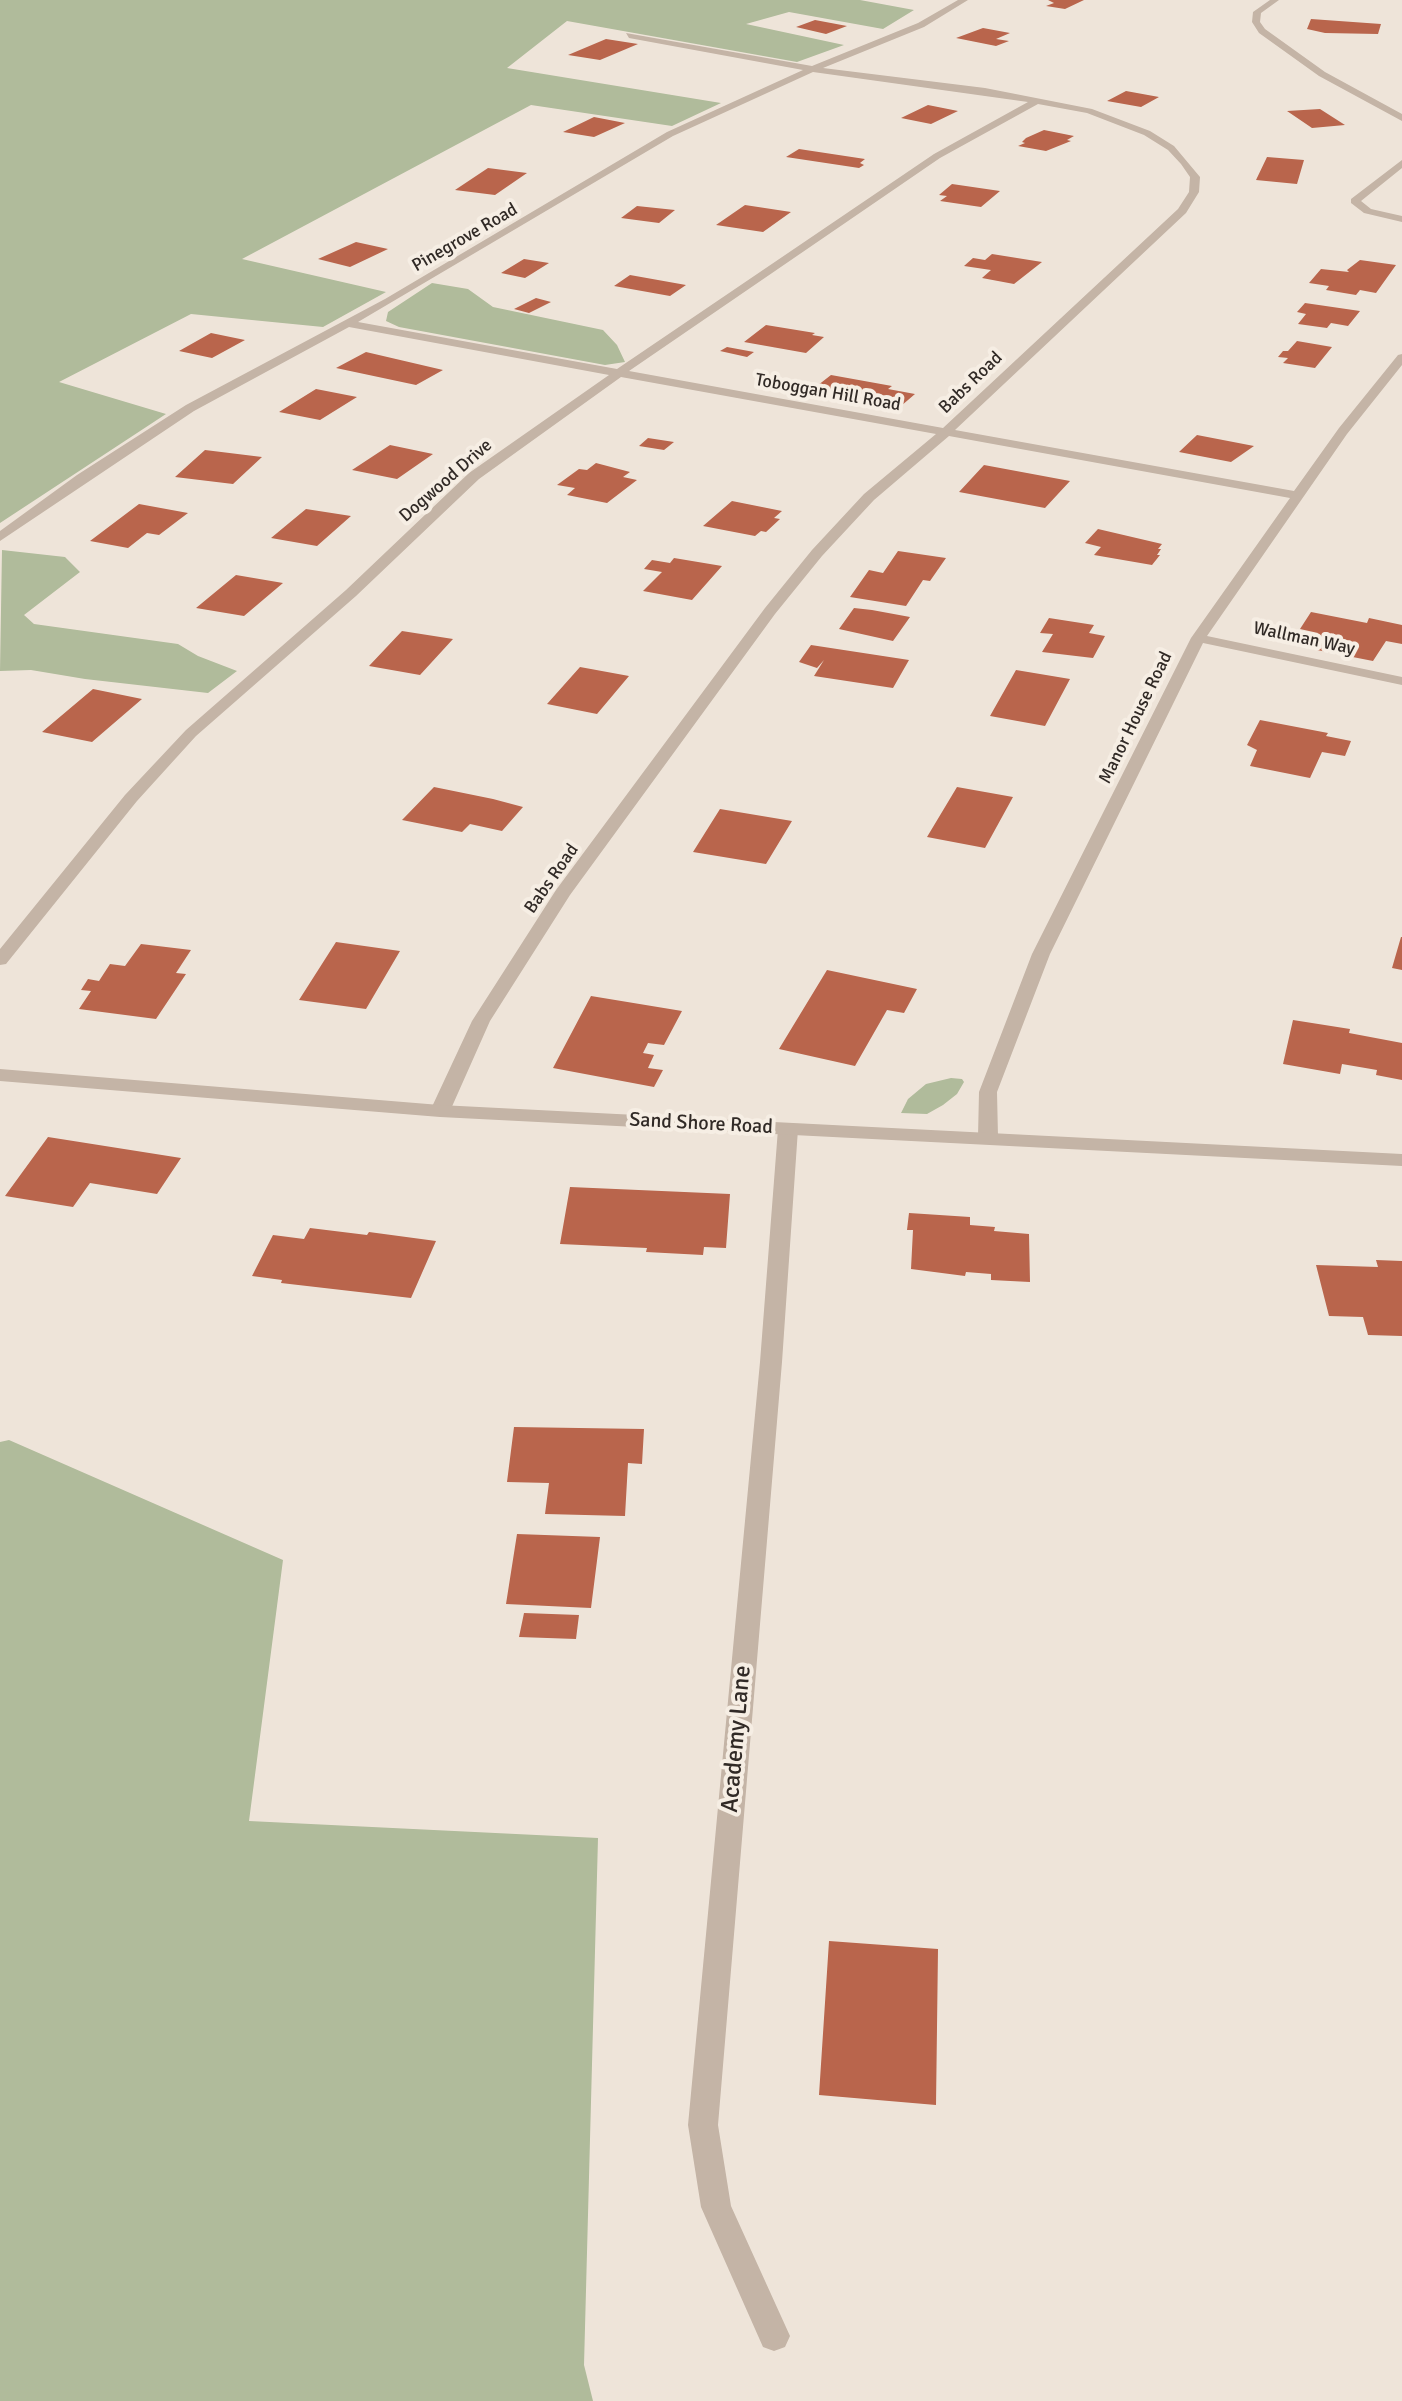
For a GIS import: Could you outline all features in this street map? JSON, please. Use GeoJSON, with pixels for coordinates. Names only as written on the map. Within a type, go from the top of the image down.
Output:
{"type":"FeatureCollection","features":[{"type":"Feature","properties":{"kind":"street","name":"Pinegrove Road"},"geometry":{"type":"LineString","coordinates":[[0,537],[190,408],[279,358],[349,324],[670,134],[765,88],[921,25],[964,0]]}},
{"type":"Feature","properties":{"kind":"street"},"geometry":{"type":"LineString","coordinates":[[1275,0],[1257,12],[1256,22],[1273,41],[1345,88],[1402,118]]}},
{"type":"Feature","properties":{"kind":"street","name":"Babs Road"},"geometry":{"type":"LineString","coordinates":[[440,1111],[481,1021],[562,894],[770,611],[817,553],[869,497],[945,433],[1182,211],[1194,192],[1195,177],[1185,162],[1147,133],[1089,111],[1039,100],[813,69],[629,35]]}},
{"type":"Feature","properties":{"kind":"street","name":"Dogwood Drive"},"geometry":{"type":"LineString","coordinates":[[0,960],[131,798],[191,733],[351,593],[474,476],[534,431],[937,156],[1039,100]]}},
{"type":"Feature","properties":{"kind":"street"},"geometry":{"type":"LineString","coordinates":[[1402,163],[1355,201],[1368,211],[1402,219]]}},
{"type":"Feature","properties":{"kind":"street","name":"Toboggan Hill Road"},"geometry":{"type":"LineString","coordinates":[[349,324],[1300,496]]}},
{"type":"Feature","properties":{"kind":"street","name":"Manor House Road"},"geometry":{"type":"LineString","coordinates":[[988,1137],[988,1092],[1041,954],[1198,638],[1343,431],[1402,357]]}},
{"type":"Feature","properties":{"kind":"street","name":"Wallman Way"},"geometry":{"type":"LineString","coordinates":[[1198,638],[1402,681]]}},
{"type":"Feature","properties":{"kind":"street","name":"Sand Shore Road"},"geometry":{"type":"LineString","coordinates":[[0,1075],[440,1111],[1402,1160]]}},
{"type":"Feature","properties":{"kind":"street","name":"Academy Lane"},"geometry":{"type":"LineString","coordinates":[[774,2336],[716,2207],[703,2125],[771,1362],[788,1129]]}},
{"type":"Feature","properties":{"kind":"green space"},"geometry":{"type":"Polygon","coordinates":[[[0,0],[860,0],[914,10],[883,29],[789,12],[746,24],[844,45],[797,62],[567,21],[507,68],[721,103],[672,126],[531,105],[242,259],[386,292],[323,327],[191,314],[59,382],[166,414],[0,523],[0,0]]]}},
{"type":"Feature","properties":{"kind":"green space"},"geometry":{"type":"Polygon","coordinates":[[[432,283],[468,289],[493,307],[603,330],[617,345],[625,362],[605,365],[399,327],[386,321],[388,312],[432,283]]]}},
{"type":"Feature","properties":{"kind":"green space"},"geometry":{"type":"Polygon","coordinates":[[[2,550],[65,557],[80,572],[24,615],[34,624],[178,644],[198,656],[237,671],[208,693],[31,670],[0,671],[2,550]]]}},
{"type":"Feature","properties":{"kind":"green space"},"geometry":{"type":"Polygon","coordinates":[[[951,1078],[964,1082],[957,1094],[943,1105],[927,1114],[901,1113],[908,1099],[926,1084],[951,1078]]]}},
{"type":"Feature","properties":{"kind":"green space"},"geometry":{"type":"Polygon","coordinates":[[[9,1440],[283,1560],[249,1821],[598,1838],[584,2365],[593,2401],[0,2401],[0,1442],[9,1440]]]}},
{"type":"Feature","properties":{"kind":"building"},"geometry":{"type":"Polygon","coordinates":[[[1048,0],[1084,0],[1065,9],[1046,6],[1054,3],[1048,0]]]}},
{"type":"Feature","properties":{"kind":"building"},"geometry":{"type":"Polygon","coordinates":[[[1311,19],[1381,24],[1378,34],[1325,33],[1307,29],[1311,19]]]}},
{"type":"Feature","properties":{"kind":"building"},"geometry":{"type":"Polygon","coordinates":[[[815,20],[847,26],[826,34],[796,27],[815,20]]]}},
{"type":"Feature","properties":{"kind":"building"},"geometry":{"type":"Polygon","coordinates":[[[983,28],[1010,33],[996,39],[1009,41],[996,46],[956,38],[983,28]]]}},
{"type":"Feature","properties":{"kind":"building"},"geometry":{"type":"Polygon","coordinates":[[[606,39],[638,44],[600,60],[568,55],[606,39]]]}},
{"type":"Feature","properties":{"kind":"building"},"geometry":{"type":"Polygon","coordinates":[[[1126,91],[1159,97],[1141,107],[1107,101],[1126,91]]]}},
{"type":"Feature","properties":{"kind":"building"},"geometry":{"type":"Polygon","coordinates":[[[928,105],[958,111],[931,124],[901,118],[928,105]]]}},
{"type":"Feature","properties":{"kind":"building"},"geometry":{"type":"Polygon","coordinates":[[[1320,109],[1345,125],[1312,128],[1287,111],[1320,109]]]}},
{"type":"Feature","properties":{"kind":"building"},"geometry":{"type":"Polygon","coordinates":[[[594,117],[625,123],[594,137],[563,132],[594,117]]]}},
{"type":"Feature","properties":{"kind":"building"},"geometry":{"type":"Polygon","coordinates":[[[1044,130],[1074,136],[1067,140],[1071,141],[1046,151],[1018,146],[1025,143],[1022,142],[1026,138],[1044,130]]]}},
{"type":"Feature","properties":{"kind":"building"},"geometry":{"type":"Polygon","coordinates":[[[799,149],[865,159],[860,163],[864,165],[859,168],[786,157],[799,149]]]}},
{"type":"Feature","properties":{"kind":"building"},"geometry":{"type":"Polygon","coordinates":[[[1267,157],[1304,160],[1297,184],[1256,180],[1267,157]]]}},
{"type":"Feature","properties":{"kind":"building"},"geometry":{"type":"Polygon","coordinates":[[[488,168],[527,173],[495,195],[455,190],[488,168]]]}},
{"type":"Feature","properties":{"kind":"building"},"geometry":{"type":"Polygon","coordinates":[[[952,184],[1000,191],[981,207],[940,201],[947,196],[939,195],[952,184]]]}},
{"type":"Feature","properties":{"kind":"building"},"geometry":{"type":"Polygon","coordinates":[[[745,205],[791,212],[763,232],[716,225],[745,205]]]}},
{"type":"Feature","properties":{"kind":"building"},"geometry":{"type":"Polygon","coordinates":[[[637,206],[675,210],[659,223],[621,218],[637,206]]]}},
{"type":"Feature","properties":{"kind":"building"},"geometry":{"type":"Polygon","coordinates":[[[356,242],[388,249],[350,267],[318,259],[356,242]]]}},
{"type":"Feature","properties":{"kind":"building"},"geometry":{"type":"Polygon","coordinates":[[[992,254],[1042,262],[1014,284],[982,278],[991,270],[964,266],[973,258],[985,260],[992,254]]]}},
{"type":"Feature","properties":{"kind":"building"},"geometry":{"type":"Polygon","coordinates":[[[524,259],[549,263],[525,278],[501,273],[524,259]]]}},
{"type":"Feature","properties":{"kind":"building"},"geometry":{"type":"Polygon","coordinates":[[[1360,260],[1396,265],[1376,293],[1360,290],[1356,295],[1326,290],[1329,286],[1309,283],[1321,269],[1349,272],[1347,270],[1360,260]]]}},
{"type":"Feature","properties":{"kind":"building"},"geometry":{"type":"Polygon","coordinates":[[[630,275],[686,285],[670,296],[614,286],[630,275]]]}},
{"type":"Feature","properties":{"kind":"building"},"geometry":{"type":"Polygon","coordinates":[[[536,298],[551,302],[529,313],[514,309],[536,298]]]}},
{"type":"Feature","properties":{"kind":"building"},"geometry":{"type":"Polygon","coordinates":[[[1305,303],[1360,311],[1348,326],[1331,323],[1327,328],[1298,324],[1306,314],[1297,312],[1305,303]]]}},
{"type":"Feature","properties":{"kind":"building"},"geometry":{"type":"Polygon","coordinates":[[[766,325],[824,337],[806,353],[744,342],[766,325]]]}},
{"type":"Feature","properties":{"kind":"building"},"geometry":{"type":"Polygon","coordinates":[[[211,333],[245,340],[212,358],[179,351],[211,333]]]}},
{"type":"Feature","properties":{"kind":"building"},"geometry":{"type":"Polygon","coordinates":[[[1297,341],[1332,347],[1315,368],[1283,363],[1288,358],[1278,357],[1297,341]]]}},
{"type":"Feature","properties":{"kind":"building"},"geometry":{"type":"Polygon","coordinates":[[[727,347],[754,352],[747,357],[720,351],[727,347]]]}},
{"type":"Feature","properties":{"kind":"building"},"geometry":{"type":"Polygon","coordinates":[[[366,352],[443,370],[416,385],[336,368],[366,352]]]}},
{"type":"Feature","properties":{"kind":"building"},"geometry":{"type":"Polygon","coordinates":[[[831,375],[892,386],[888,389],[915,394],[901,406],[844,395],[841,398],[813,389],[831,375]]]}},
{"type":"Feature","properties":{"kind":"building"},"geometry":{"type":"Polygon","coordinates":[[[316,389],[357,397],[320,420],[279,412],[316,389]]]}},
{"type":"Feature","properties":{"kind":"building"},"geometry":{"type":"Polygon","coordinates":[[[1197,435],[1254,446],[1231,462],[1179,452],[1197,435]]]}},
{"type":"Feature","properties":{"kind":"building"},"geometry":{"type":"Polygon","coordinates":[[[648,438],[674,442],[664,450],[639,446],[648,438]]]}},
{"type":"Feature","properties":{"kind":"building"},"geometry":{"type":"Polygon","coordinates":[[[390,445],[433,454],[397,479],[352,470],[390,445]]]}},
{"type":"Feature","properties":{"kind":"building"},"geometry":{"type":"Polygon","coordinates":[[[205,450],[262,457],[233,484],[175,477],[205,450]]]}},
{"type":"Feature","properties":{"kind":"building"},"geometry":{"type":"Polygon","coordinates":[[[596,463],[630,472],[623,477],[637,480],[607,503],[567,495],[575,488],[557,485],[579,469],[587,470],[596,463]]]}},
{"type":"Feature","properties":{"kind":"building"},"geometry":{"type":"Polygon","coordinates":[[[984,465],[1070,481],[1045,508],[959,492],[984,465]]]}},
{"type":"Feature","properties":{"kind":"building"},"geometry":{"type":"Polygon","coordinates":[[[732,501],[782,511],[774,518],[780,519],[766,532],[761,531],[755,536],[703,526],[732,501]]]}},
{"type":"Feature","properties":{"kind":"building"},"geometry":{"type":"Polygon","coordinates":[[[139,504],[188,513],[159,535],[147,533],[128,548],[90,541],[139,504]]]}},
{"type":"Feature","properties":{"kind":"building"},"geometry":{"type":"Polygon","coordinates":[[[306,509],[351,516],[317,546],[271,538],[306,509]]]}},
{"type":"Feature","properties":{"kind":"building"},"geometry":{"type":"Polygon","coordinates":[[[1098,529],[1162,544],[1158,549],[1161,549],[1157,555],[1160,555],[1152,565],[1094,555],[1101,547],[1085,543],[1098,529]]]}},
{"type":"Feature","properties":{"kind":"building"},"geometry":{"type":"Polygon","coordinates":[[[898,551],[946,558],[930,581],[923,580],[906,606],[850,597],[869,570],[883,573],[898,551]]]}},
{"type":"Feature","properties":{"kind":"building"},"geometry":{"type":"Polygon","coordinates":[[[674,558],[722,566],[692,600],[643,591],[662,572],[644,569],[652,560],[670,563],[674,558]]]}},
{"type":"Feature","properties":{"kind":"building"},"geometry":{"type":"Polygon","coordinates":[[[236,575],[283,583],[244,616],[196,608],[236,575]]]}},
{"type":"Feature","properties":{"kind":"building"},"geometry":{"type":"Polygon","coordinates":[[[854,608],[910,617],[893,641],[839,629],[854,608]]]}},
{"type":"Feature","properties":{"kind":"building"},"geometry":{"type":"Polygon","coordinates":[[[1311,612],[1367,623],[1369,618],[1402,625],[1402,644],[1386,641],[1373,661],[1317,650],[1322,641],[1314,640],[1318,633],[1300,629],[1311,612]]]}},
{"type":"Feature","properties":{"kind":"building"},"geometry":{"type":"Polygon","coordinates":[[[1049,618],[1094,625],[1089,633],[1105,636],[1093,658],[1042,652],[1053,634],[1040,633],[1049,618]]]}},
{"type":"Feature","properties":{"kind":"building"},"geometry":{"type":"Polygon","coordinates":[[[402,631],[453,639],[420,675],[369,666],[402,631]]]}},
{"type":"Feature","properties":{"kind":"building"},"geometry":{"type":"Polygon","coordinates":[[[811,645],[909,660],[893,688],[814,676],[824,660],[817,668],[799,662],[811,645]]]}},
{"type":"Feature","properties":{"kind":"building"},"geometry":{"type":"Polygon","coordinates":[[[580,667],[629,676],[597,714],[547,704],[580,667]]]}},
{"type":"Feature","properties":{"kind":"building"},"geometry":{"type":"Polygon","coordinates":[[[1016,670],[1070,679],[1045,726],[990,716],[1016,670]]]}},
{"type":"Feature","properties":{"kind":"building"},"geometry":{"type":"Polygon","coordinates":[[[93,689],[142,699],[92,742],[42,732],[93,689]]]}},
{"type":"Feature","properties":{"kind":"building"},"geometry":{"type":"Polygon","coordinates":[[[1260,720],[1328,733],[1326,736],[1351,741],[1345,756],[1322,752],[1310,778],[1250,766],[1257,750],[1247,745],[1260,720]]]}},
{"type":"Feature","properties":{"kind":"building"},"geometry":{"type":"Polygon","coordinates":[[[434,787],[523,807],[502,831],[470,824],[462,832],[402,820],[434,787]]]}},
{"type":"Feature","properties":{"kind":"building"},"geometry":{"type":"Polygon","coordinates":[[[957,787],[1013,797],[985,848],[927,837],[957,787]]]}},
{"type":"Feature","properties":{"kind":"building"},"geometry":{"type":"Polygon","coordinates":[[[720,809],[792,821],[766,864],[693,852],[720,809]]]}},
{"type":"Feature","properties":{"kind":"building"},"geometry":{"type":"Polygon","coordinates":[[[1402,937],[1402,970],[1392,968],[1402,937]]]}},
{"type":"Feature","properties":{"kind":"building"},"geometry":{"type":"Polygon","coordinates":[[[336,942],[400,951],[366,1009],[299,1000],[336,942]]]}},
{"type":"Feature","properties":{"kind":"building"},"geometry":{"type":"Polygon","coordinates":[[[141,944],[191,950],[176,973],[186,974],[156,1019],[79,1009],[91,991],[81,990],[88,979],[99,981],[110,964],[125,966],[141,944]]]}},
{"type":"Feature","properties":{"kind":"building"},"geometry":{"type":"Polygon","coordinates":[[[827,970],[917,989],[904,1013],[887,1010],[855,1066],[779,1049],[827,970]]]}},
{"type":"Feature","properties":{"kind":"building"},"geometry":{"type":"Polygon","coordinates":[[[591,996],[682,1011],[664,1045],[648,1043],[643,1053],[654,1055],[648,1068],[663,1070],[654,1087],[553,1068],[591,996]]]}},
{"type":"Feature","properties":{"kind":"building"},"geometry":{"type":"Polygon","coordinates":[[[1293,1020],[1350,1029],[1349,1033],[1402,1043],[1402,1080],[1376,1075],[1377,1070],[1342,1064],[1340,1074],[1283,1064],[1293,1020]]]}},
{"type":"Feature","properties":{"kind":"building"},"geometry":{"type":"Polygon","coordinates":[[[48,1137],[181,1158],[157,1194],[90,1183],[73,1207],[5,1196],[48,1137]]]}},
{"type":"Feature","properties":{"kind":"building"},"geometry":{"type":"Polygon","coordinates":[[[570,1187],[730,1194],[726,1248],[704,1247],[703,1255],[646,1252],[647,1248],[560,1244],[570,1187]]]}},
{"type":"Feature","properties":{"kind":"building"},"geometry":{"type":"Polygon","coordinates":[[[909,1213],[970,1217],[970,1225],[1029,1234],[1030,1282],[991,1280],[991,1274],[966,1272],[965,1276],[911,1269],[913,1230],[907,1230],[909,1213]]]}},
{"type":"Feature","properties":{"kind":"building"},"geometry":{"type":"Polygon","coordinates":[[[310,1228],[436,1241],[411,1298],[281,1283],[282,1280],[252,1276],[273,1235],[304,1239],[310,1228]]]}},
{"type":"Feature","properties":{"kind":"building"},"geometry":{"type":"Polygon","coordinates":[[[1376,1260],[1402,1261],[1402,1336],[1368,1335],[1363,1317],[1329,1316],[1316,1265],[1378,1267],[1376,1260]]]}},
{"type":"Feature","properties":{"kind":"building"},"geometry":{"type":"Polygon","coordinates":[[[514,1427],[644,1429],[642,1464],[628,1463],[625,1516],[545,1514],[549,1483],[507,1482],[514,1427]]]}},
{"type":"Feature","properties":{"kind":"building"},"geometry":{"type":"Polygon","coordinates":[[[517,1534],[600,1537],[591,1608],[506,1604],[517,1534]]]}},
{"type":"Feature","properties":{"kind":"building"},"geometry":{"type":"Polygon","coordinates":[[[524,1613],[579,1615],[576,1639],[519,1637],[524,1613]]]}},
{"type":"Feature","properties":{"kind":"building"},"geometry":{"type":"Polygon","coordinates":[[[829,1941],[938,1949],[936,2105],[819,2095],[829,1941]]]}}]}
